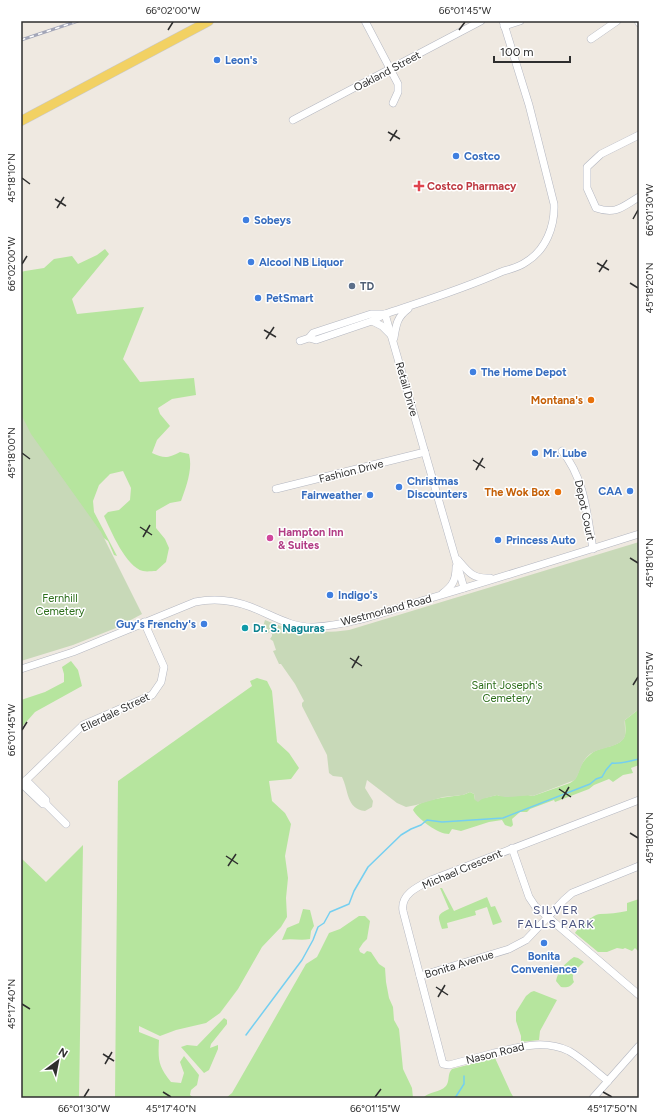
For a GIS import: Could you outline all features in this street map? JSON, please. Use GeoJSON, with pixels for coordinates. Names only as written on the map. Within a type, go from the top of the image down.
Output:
{"type":"FeatureCollection","features":[{"type":"Feature","properties":{"kind":"main road"},"geometry":{"type":"LineString","coordinates":[[21,121],[209,21]]}},
{"type":"Feature","properties":{"kind":"street"},"geometry":{"type":"LineString","coordinates":[[365,21],[398,87],[393,102]]}},
{"type":"Feature","properties":{"kind":"street","name":"Oakland Street"},"geometry":{"type":"LineString","coordinates":[[293,120],[481,21]]}},
{"type":"Feature","properties":{"kind":"street"},"geometry":{"type":"LineString","coordinates":[[309,338],[316,340],[372,321],[385,314],[476,283],[506,270],[526,258],[531,258],[538,252],[544,243],[551,229],[554,217],[554,204],[529,105],[503,23],[520,21]]}},
{"type":"Feature","properties":{"kind":"street"},"geometry":{"type":"LineString","coordinates":[[591,39],[616,21]]}},
{"type":"Feature","properties":{"kind":"street"},"geometry":{"type":"LineString","coordinates":[[639,135],[601,154],[587,167],[587,188],[596,208],[606,212],[615,210],[639,197]]}},
{"type":"Feature","properties":{"kind":"street"},"geometry":{"type":"LineString","coordinates":[[393,340],[397,321],[401,314],[414,304]]}},
{"type":"Feature","properties":{"kind":"street"},"geometry":{"type":"LineString","coordinates":[[300,341],[309,338],[313,333],[372,314],[385,314]]}},
{"type":"Feature","properties":{"kind":"street","name":"Retail Drive"},"geometry":{"type":"LineString","coordinates":[[385,314],[464,588]]}},
{"type":"Feature","properties":{"kind":"street"},"geometry":{"type":"LineString","coordinates":[[372,321],[382,326],[393,340]]}},
{"type":"Feature","properties":{"kind":"street","name":"Depot Court"},"geometry":{"type":"LineString","coordinates":[[562,451],[576,470],[582,488],[593,549]]}},
{"type":"Feature","properties":{"kind":"street","name":"Fashion Drive"},"geometry":{"type":"LineString","coordinates":[[276,489],[425,452]]}},
{"type":"Feature","properties":{"kind":"street","name":"Westmorland Road"},"geometry":{"type":"LineString","coordinates":[[21,668],[73,652],[189,604],[205,600],[220,600],[252,607],[288,623],[313,627],[346,623],[639,534]]}},
{"type":"Feature","properties":{"kind":"street"},"geometry":{"type":"LineString","coordinates":[[455,556],[471,575],[484,578],[497,578]]}},
{"type":"Feature","properties":{"kind":"street"},"geometry":{"type":"LineString","coordinates":[[438,596],[451,586],[454,581],[456,572],[455,556]]}},
{"type":"Feature","properties":{"kind":"street","name":"Ellerdale Street"},"geometry":{"type":"LineString","coordinates":[[23,783],[83,725],[152,695],[161,682],[164,667],[144,622]]}},
{"type":"Feature","properties":{"kind":"street"},"geometry":{"type":"LineString","coordinates":[[23,783],[43,804],[46,804],[66,824]]}},
{"type":"Feature","properties":{"kind":"street","name":"Michael Crescent"},"geometry":{"type":"LineString","coordinates":[[444,1064],[441,1060],[403,911],[402,904],[405,898],[417,888],[432,880],[639,800]]}},
{"type":"Feature","properties":{"kind":"street"},"geometry":{"type":"LineString","coordinates":[[512,848],[531,901],[537,909],[639,995]]}},
{"type":"Feature","properties":{"kind":"street","name":"Bonita Avenue"},"geometry":{"type":"LineString","coordinates":[[420,976],[520,945],[530,937],[572,893],[639,866]]}},
{"type":"Feature","properties":{"kind":"street","name":"Nason Road"},"geometry":{"type":"LineString","coordinates":[[444,1064],[449,1065],[522,1046],[539,1044],[564,1049],[574,1054],[608,1081]]}},
{"type":"Feature","properties":{"kind":"street"},"geometry":{"type":"LineString","coordinates":[[593,1098],[639,1046]]}},
{"type":"Feature","properties":{"kind":"green space"},"geometry":{"type":"Polygon","coordinates":[[[105,249],[109,254],[72,299],[77,314],[144,307],[123,359],[140,382],[194,378],[196,395],[172,399],[158,408],[160,414],[170,426],[157,440],[152,453],[166,457],[180,452],[189,454],[190,466],[181,501],[170,503],[156,511],[156,528],[165,539],[169,548],[166,562],[156,571],[143,571],[131,563],[120,548],[104,516],[108,512],[119,510],[130,500],[131,488],[123,471],[110,474],[99,485],[93,501],[94,512],[117,556],[114,555],[108,541],[98,534],[21,523],[21,272],[44,268],[54,259],[72,256],[78,264],[97,255],[105,249]]]}},
{"type":"Feature","properties":{"kind":"green space","name":"Fernhill Cemetery"},"geometry":{"type":"Polygon","coordinates":[[[21,414],[31,434],[101,532],[142,614],[116,628],[73,645],[21,661],[21,414]]]}},
{"type":"Feature","properties":{"kind":"green space","name":"Saint Joseph's Cemetery"},"geometry":{"type":"Polygon","coordinates":[[[639,542],[639,709],[625,720],[625,736],[623,740],[589,755],[584,761],[575,780],[533,796],[506,797],[497,795],[482,799],[478,802],[475,800],[474,794],[470,792],[463,795],[443,797],[406,807],[397,803],[367,780],[365,788],[373,801],[372,807],[365,811],[354,807],[349,798],[342,777],[333,776],[329,773],[327,755],[302,706],[304,701],[295,684],[281,664],[279,664],[273,651],[276,650],[273,641],[270,639],[272,634],[270,632],[266,634],[262,630],[265,620],[286,627],[307,631],[328,632],[349,630],[639,542]]]}},
{"type":"Feature","properties":{"kind":"green space"},"geometry":{"type":"Polygon","coordinates":[[[71,661],[78,670],[82,686],[35,712],[21,728],[21,700],[45,692],[64,682],[62,667],[71,661]]]}},
{"type":"Feature","properties":{"kind":"green space"},"geometry":{"type":"Polygon","coordinates":[[[257,678],[267,681],[272,691],[277,742],[289,753],[299,768],[291,779],[269,781],[272,801],[285,813],[291,824],[285,856],[288,878],[286,898],[287,917],[281,927],[262,947],[238,989],[220,1013],[206,1023],[176,1030],[160,1036],[139,1026],[139,1032],[159,1040],[161,1067],[171,1082],[181,1083],[184,1073],[180,1062],[184,1056],[199,1075],[197,1085],[191,1090],[190,1095],[194,1098],[115,1098],[118,781],[252,686],[250,681],[257,678]]]}},
{"type":"Feature","properties":{"kind":"green space"},"geometry":{"type":"Polygon","coordinates":[[[639,709],[639,765],[631,768],[633,773],[623,775],[613,782],[609,779],[594,785],[589,789],[555,802],[554,800],[530,809],[527,812],[520,812],[512,819],[513,825],[511,827],[505,825],[502,820],[489,822],[461,831],[452,829],[449,834],[440,832],[429,826],[413,810],[416,806],[427,801],[462,795],[470,792],[474,794],[475,800],[497,795],[533,796],[570,783],[575,778],[582,764],[590,755],[600,749],[612,746],[623,739],[625,732],[625,720],[639,709]]]}},
{"type":"Feature","properties":{"kind":"green space"},"geometry":{"type":"Polygon","coordinates":[[[83,845],[79,1098],[21,1098],[21,858],[46,882],[83,845]]]}},
{"type":"Feature","properties":{"kind":"green space"},"geometry":{"type":"Polygon","coordinates":[[[440,888],[442,888],[454,911],[487,897],[491,907],[495,906],[502,922],[493,925],[487,907],[475,911],[476,915],[447,923],[448,928],[442,929],[439,916],[449,909],[440,888]]]}},
{"type":"Feature","properties":{"kind":"green space"},"geometry":{"type":"Polygon","coordinates":[[[639,899],[639,952],[635,948],[632,951],[625,948],[617,948],[607,952],[598,952],[575,933],[593,917],[600,914],[627,911],[627,903],[639,899]]]}},
{"type":"Feature","properties":{"kind":"green space"},"geometry":{"type":"Polygon","coordinates":[[[303,909],[310,910],[314,926],[311,931],[310,939],[282,940],[287,928],[299,923],[303,909]]]}},
{"type":"Feature","properties":{"kind":"green space"},"geometry":{"type":"Polygon","coordinates":[[[359,916],[365,916],[370,921],[367,939],[359,949],[360,952],[364,954],[367,951],[371,952],[379,964],[385,968],[386,982],[389,998],[393,1007],[394,1020],[399,1029],[403,1069],[412,1088],[413,1098],[226,1098],[232,1093],[306,964],[317,957],[329,933],[340,929],[359,916]]]}},
{"type":"Feature","properties":{"kind":"green space"},"geometry":{"type":"Polygon","coordinates":[[[574,957],[584,962],[574,973],[573,984],[568,987],[561,987],[556,981],[558,974],[574,957]]]}},
{"type":"Feature","properties":{"kind":"green space"},"geometry":{"type":"Polygon","coordinates":[[[534,991],[557,1000],[540,1031],[539,1040],[521,1042],[521,1036],[516,1021],[516,1012],[526,996],[534,991]]]}},
{"type":"Feature","properties":{"kind":"green space"},"geometry":{"type":"Polygon","coordinates":[[[224,1018],[227,1020],[227,1024],[211,1044],[210,1048],[218,1045],[218,1049],[209,1070],[204,1073],[181,1047],[187,1045],[197,1046],[224,1018]]]}},
{"type":"Feature","properties":{"kind":"green space"},"geometry":{"type":"Polygon","coordinates":[[[495,1058],[514,1098],[423,1098],[428,1094],[441,1090],[446,1086],[452,1069],[495,1058]]]}},
{"type":"Feature","properties":{"kind":"waterway"},"geometry":{"type":"LineString","coordinates":[[246,1035],[302,960],[318,927],[324,923],[330,912],[349,904],[354,891],[368,867],[401,835],[421,825],[427,820],[442,822],[503,818],[590,784],[596,779],[602,777],[612,763],[622,763],[639,759]]}},
{"type":"Feature","properties":{"kind":"waterway"},"geometry":{"type":"LineString","coordinates":[[455,1098],[464,1084],[464,1076]]}},
{"type":"Feature","properties":{"kind":"railway"},"geometry":{"type":"LineString","coordinates":[[21,40],[78,21]]}},
{"type":"Feature","properties":{"kind":"place","name":"Leon's"},"geometry":{"type":"Point","coordinates":[217,60]}},
{"type":"Feature","properties":{"kind":"place","name":"Costco"},"geometry":{"type":"Point","coordinates":[456,156]}},
{"type":"Feature","properties":{"kind":"place","name":"Costco Pharmacy"},"geometry":{"type":"Point","coordinates":[419,186]}},
{"type":"Feature","properties":{"kind":"place","name":"Sobeys"},"geometry":{"type":"Point","coordinates":[246,220]}},
{"type":"Feature","properties":{"kind":"place","name":"Alcool NB Liquor"},"geometry":{"type":"Point","coordinates":[251,262]}},
{"type":"Feature","properties":{"kind":"place","name":"TD"},"geometry":{"type":"Point","coordinates":[352,286]}},
{"type":"Feature","properties":{"kind":"place","name":"PetSmart"},"geometry":{"type":"Point","coordinates":[258,298]}},
{"type":"Feature","properties":{"kind":"place","name":"The Home Depot"},"geometry":{"type":"Point","coordinates":[473,372]}},
{"type":"Feature","properties":{"kind":"place","name":"Montana's"},"geometry":{"type":"Point","coordinates":[591,400]}},
{"type":"Feature","properties":{"kind":"place","name":"Mr. Lube"},"geometry":{"type":"Point","coordinates":[535,453]}},
{"type":"Feature","properties":{"kind":"place","name":"Christmas Discounters"},"geometry":{"type":"Point","coordinates":[399,487]}},
{"type":"Feature","properties":{"kind":"place","name":"CAA"},"geometry":{"type":"Point","coordinates":[630,491]}},
{"type":"Feature","properties":{"kind":"place","name":"The Wok Box"},"geometry":{"type":"Point","coordinates":[558,492]}},
{"type":"Feature","properties":{"kind":"place","name":"Fairweather"},"geometry":{"type":"Point","coordinates":[370,495]}},
{"type":"Feature","properties":{"kind":"place","name":"Hampton Inn & Suites"},"geometry":{"type":"Point","coordinates":[270,538]}},
{"type":"Feature","properties":{"kind":"place","name":"Princess Auto"},"geometry":{"type":"Point","coordinates":[498,540]}},
{"type":"Feature","properties":{"kind":"place","name":"Indigo's"},"geometry":{"type":"Point","coordinates":[330,595]}},
{"type":"Feature","properties":{"kind":"place","name":"Guy's Frenchy's"},"geometry":{"type":"Point","coordinates":[204,624]}},
{"type":"Feature","properties":{"kind":"place","name":"Dr. S. Naguras"},"geometry":{"type":"Point","coordinates":[245,628]}},
{"type":"Feature","properties":{"kind":"place","name":"Bonita Convenience"},"geometry":{"type":"Point","coordinates":[544,943]}},
{"type":"Feature","properties":{"kind":"district","name":"SILVER FALLS PARK"},"geometry":{"type":"Point","coordinates":[556,917]}}]}
